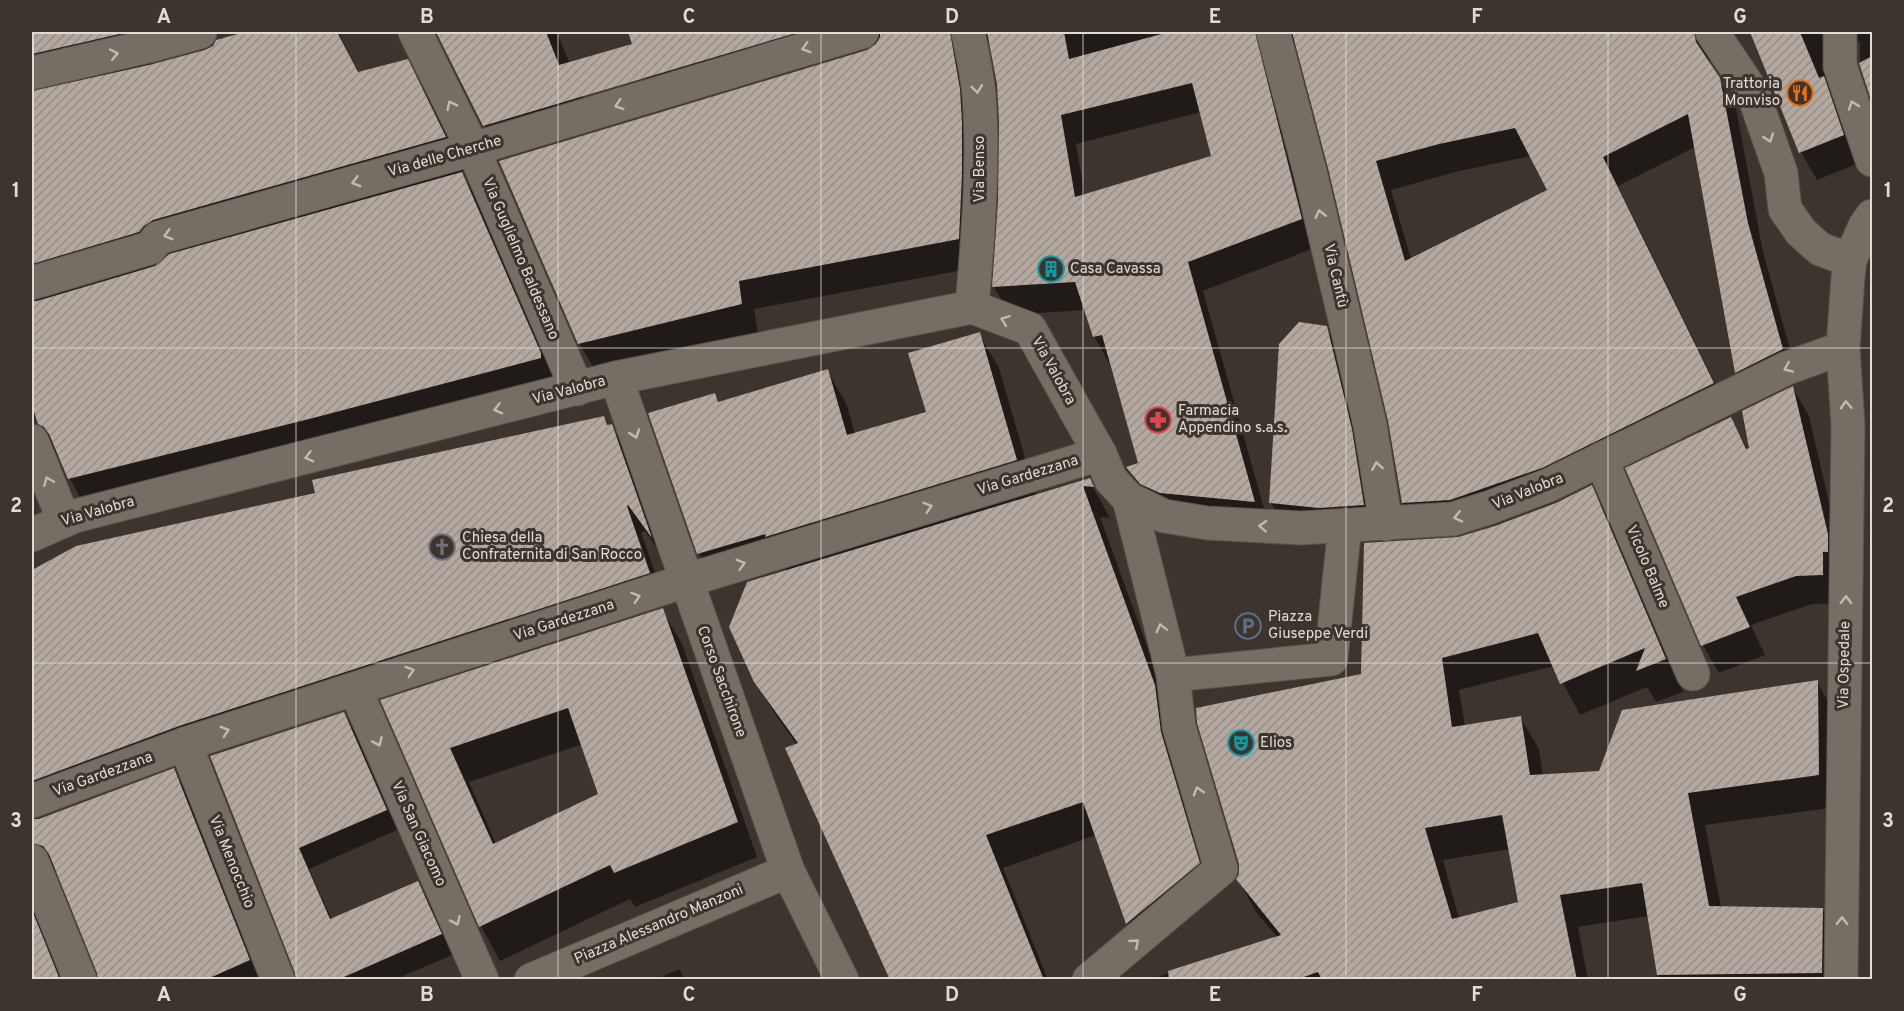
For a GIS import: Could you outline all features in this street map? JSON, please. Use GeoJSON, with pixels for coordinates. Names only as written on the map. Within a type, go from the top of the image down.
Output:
{"type":"FeatureCollection","features":[{"type":"Feature","properties":{"kind":"street"},"geometry":{"type":"LineString","coordinates":[[44,69],[149,46],[200,32]]}},
{"type":"Feature","properties":{"kind":"street","name":"Via Guglielmo Baldessano"},"geometry":{"type":"LineString","coordinates":[[415,32],[473,149],[577,389]]}},
{"type":"Feature","properties":{"kind":"street","name":"Via delle Cherche"},"geometry":{"type":"LineString","coordinates":[[32,283],[150,248],[158,238],[473,149],[862,32]]}},
{"type":"Feature","properties":{"kind":"street","name":"Via Benso"},"geometry":{"type":"LineString","coordinates":[[968,32],[978,93],[980,140],[980,217],[972,307]]}},
{"type":"Feature","properties":{"kind":"street","name":"Via Cantù"},"geometry":{"type":"LineString","coordinates":[[1273,32],[1310,172],[1370,425],[1386,524]]}},
{"type":"Feature","properties":{"kind":"street"},"geometry":{"type":"LineString","coordinates":[[1712,32],[1753,93],[1781,172],[1785,209],[1801,232],[1820,249],[1850,260]]}},
{"type":"Feature","properties":{"kind":"street"},"geometry":{"type":"LineString","coordinates":[[1840,32],[1840,66],[1872,160]]}},
{"type":"Feature","properties":{"kind":"street"},"geometry":{"type":"LineString","coordinates":[[1843,348],[1850,260],[1872,216]]}},
{"type":"Feature","properties":{"kind":"street","name":"Via Valobra"},"geometry":{"type":"LineString","coordinates":[[32,535],[86,513],[616,378],[972,307],[1030,329],[1100,454],[1111,480],[1129,499],[1164,516],[1207,523],[1301,528],[1453,519],[1488,508],[1549,485],[1787,368],[1843,348]]}},
{"type":"Feature","properties":{"kind":"street","name":"Via Ospedale"},"geometry":{"type":"LineString","coordinates":[[1840,979],[1848,425],[1843,348]]}},
{"type":"Feature","properties":{"kind":"street","name":"Corso Sacchirone"},"geometry":{"type":"LineString","coordinates":[[616,378],[788,871],[842,980]]}},
{"type":"Feature","properties":{"kind":"street"},"geometry":{"type":"LineString","coordinates":[[32,441],[64,521]]}},
{"type":"Feature","properties":{"kind":"street","name":"Via Gardezzana"},"geometry":{"type":"LineString","coordinates":[[32,801],[185,744],[685,581],[1100,454]]}},
{"type":"Feature","properties":{"kind":"street","name":"Vicolo Balme"},"geometry":{"type":"LineString","coordinates":[[1601,459],[1693,674]]}},
{"type":"Feature","properties":{"kind":"street"},"geometry":{"type":"LineString","coordinates":[[1089,980],[1221,869],[1179,727],[1173,675],[1129,499]]}},
{"type":"Feature","properties":{"kind":"street"},"geometry":{"type":"LineString","coordinates":[[1173,675],[1331,658],[1345,525]]}},
{"type":"Feature","properties":{"kind":"street","name":"Via San Giacomo"},"geometry":{"type":"LineString","coordinates":[[355,689],[482,980]]}},
{"type":"Feature","properties":{"kind":"street","name":"Via Menocchio"},"geometry":{"type":"LineString","coordinates":[[185,744],[267,976]]}},
{"type":"Feature","properties":{"kind":"street"},"geometry":{"type":"LineString","coordinates":[[32,861],[80,980]]}},
{"type":"Feature","properties":{"kind":"street","name":"Piazza Alessandro Manzoni"},"geometry":{"type":"LineString","coordinates":[[531,980],[788,871]]}},
{"type":"Feature","properties":{"kind":"building"},"geometry":{"type":"Polygon","coordinates":[[[32,32],[128,32],[32,54],[32,32]]]}},
{"type":"Feature","properties":{"kind":"building"},"geometry":{"type":"Polygon","coordinates":[[[245,32],[337,32],[358,72],[408,59],[446,137],[153,220],[139,232],[32,264],[32,91],[205,50],[213,46],[216,40],[245,32]]]}},
{"type":"Feature","properties":{"kind":"building"},"geometry":{"type":"Polygon","coordinates":[[[436,32],[546,32],[559,65],[632,44],[628,32],[799,32],[483,126],[436,32]]]}},
{"type":"Feature","properties":{"kind":"building"},"geometry":{"type":"Polygon","coordinates":[[[880,32],[950,32],[960,89],[962,122],[959,239],[739,281],[742,304],[578,344],[499,161],[867,50],[876,44],[880,32]]]}},
{"type":"Feature","properties":{"kind":"building"},"geometry":{"type":"Polygon","coordinates":[[[987,32],[1064,32],[1069,59],[1169,32],[1255,32],[1302,219],[1188,262],[1255,502],[1160,493],[1140,484],[1126,467],[1138,463],[1102,335],[1093,337],[1075,282],[992,287],[998,202],[997,84],[987,32]],[[1192,83],[1061,115],[1075,197],[1211,156],[1192,83]]]}},
{"type":"Feature","properties":{"kind":"building"},"geometry":{"type":"Polygon","coordinates":[[[1292,32],[1694,32],[1696,42],[1720,78],[1748,223],[1783,349],[1735,373],[1688,114],[1603,157],[1714,383],[1542,468],[1450,500],[1402,503],[1388,421],[1328,168],[1292,32]],[[1515,128],[1439,144],[1376,161],[1405,261],[1547,190],[1515,128]]]}},
{"type":"Feature","properties":{"kind":"building","name":"Trattoria Monviso"},"geometry":{"type":"Polygon","coordinates":[[[1750,32],[1800,32],[1819,78],[1824,76],[1844,135],[1799,153],[1750,32]]]}},
{"type":"Feature","properties":{"kind":"building"},"geometry":{"type":"Polygon","coordinates":[[[1872,56],[1872,103],[1859,63],[1872,56]]]}},
{"type":"Feature","properties":{"kind":"building"},"geometry":{"type":"Polygon","coordinates":[[[462,172],[541,353],[541,358],[68,479],[49,434],[44,427],[38,424],[32,405],[32,301],[155,266],[169,254],[462,172]]]}},
{"type":"Feature","properties":{"kind":"building"},"geometry":{"type":"Polygon","coordinates":[[[1299,322],[1327,326],[1352,429],[1364,505],[1319,508],[1269,503],[1279,344],[1299,322]]]}},
{"type":"Feature","properties":{"kind":"building"},"geometry":{"type":"Polygon","coordinates":[[[980,332],[1017,460],[765,537],[766,534],[697,554],[648,413],[715,393],[718,402],[828,369],[847,435],[926,412],[908,353],[980,332]]]}},
{"type":"Feature","properties":{"kind":"building"},"geometry":{"type":"Polygon","coordinates":[[[1793,386],[1828,534],[1828,552],[1823,552],[1823,575],[1796,576],[1736,597],[1750,627],[1701,646],[1625,468],[1731,417],[1746,449],[1749,448],[1742,411],[1793,386]]]}},
{"type":"Feature","properties":{"kind":"building"},"geometry":{"type":"Polygon","coordinates":[[[604,416],[607,425],[612,424],[652,538],[628,505],[650,573],[179,726],[32,781],[32,570],[76,546],[315,493],[312,480],[604,416]]]}},
{"type":"Feature","properties":{"kind":"building"},"geometry":{"type":"Polygon","coordinates":[[[1090,478],[1094,487],[1083,486],[1155,685],[1161,732],[1200,863],[1126,924],[1083,802],[986,835],[1044,980],[890,980],[785,748],[798,743],[754,682],[729,627],[747,582],[1090,478]]]}},
{"type":"Feature","properties":{"kind":"building"},"geometry":{"type":"Polygon","coordinates":[[[1592,485],[1666,659],[1636,671],[1645,648],[1560,684],[1538,633],[1442,658],[1452,727],[1521,716],[1530,775],[1599,771],[1622,710],[1818,680],[1819,775],[1688,793],[1709,906],[1823,908],[1822,973],[1657,975],[1642,883],[1560,895],[1577,980],[1322,980],[1318,972],[1295,980],[1169,980],[1168,971],[1281,935],[1236,879],[1239,874],[1239,864],[1197,723],[1196,708],[1361,674],[1364,543],[1458,537],[1556,503],[1592,485]],[[1502,815],[1425,828],[1452,919],[1518,902],[1502,815]]]}},
{"type":"Feature","properties":{"kind":"building"},"geometry":{"type":"Polygon","coordinates":[[[663,608],[738,822],[614,873],[610,865],[479,927],[380,700],[663,608]],[[568,708],[450,748],[493,844],[598,794],[568,708]]]}},
{"type":"Feature","properties":{"kind":"building"},"geometry":{"type":"Polygon","coordinates":[[[344,712],[387,810],[299,848],[330,919],[418,881],[442,934],[337,980],[296,980],[210,756],[344,712]]]}},
{"type":"Feature","properties":{"kind":"building"},"geometry":{"type":"Polygon","coordinates":[[[174,768],[250,960],[205,980],[98,980],[49,854],[43,846],[32,843],[32,819],[39,819],[174,768]]]}},
{"type":"Feature","properties":{"kind":"building"},"geometry":{"type":"Polygon","coordinates":[[[32,910],[60,980],[32,980],[32,910]]]}},
{"type":"Feature","properties":{"kind":"place","name":"Trattoria Monviso"},"geometry":{"type":"Point","coordinates":[1800,93]}},
{"type":"Feature","properties":{"kind":"place","name":"Casa Cavassa"},"geometry":{"type":"Point","coordinates":[1051,269]}},
{"type":"Feature","properties":{"kind":"place","name":"Farmacia Appendino s.a.s."},"geometry":{"type":"Point","coordinates":[1158,420]}},
{"type":"Feature","properties":{"kind":"place","name":"Chiesa della Confraternita di San Rocco"},"geometry":{"type":"Point","coordinates":[442,547]}},
{"type":"Feature","properties":{"kind":"place","name":"Piazza Giuseppe Verdi"},"geometry":{"type":"Point","coordinates":[1248,626]}},
{"type":"Feature","properties":{"kind":"place","name":"Elios"},"geometry":{"type":"Point","coordinates":[1241,743]}}]}
